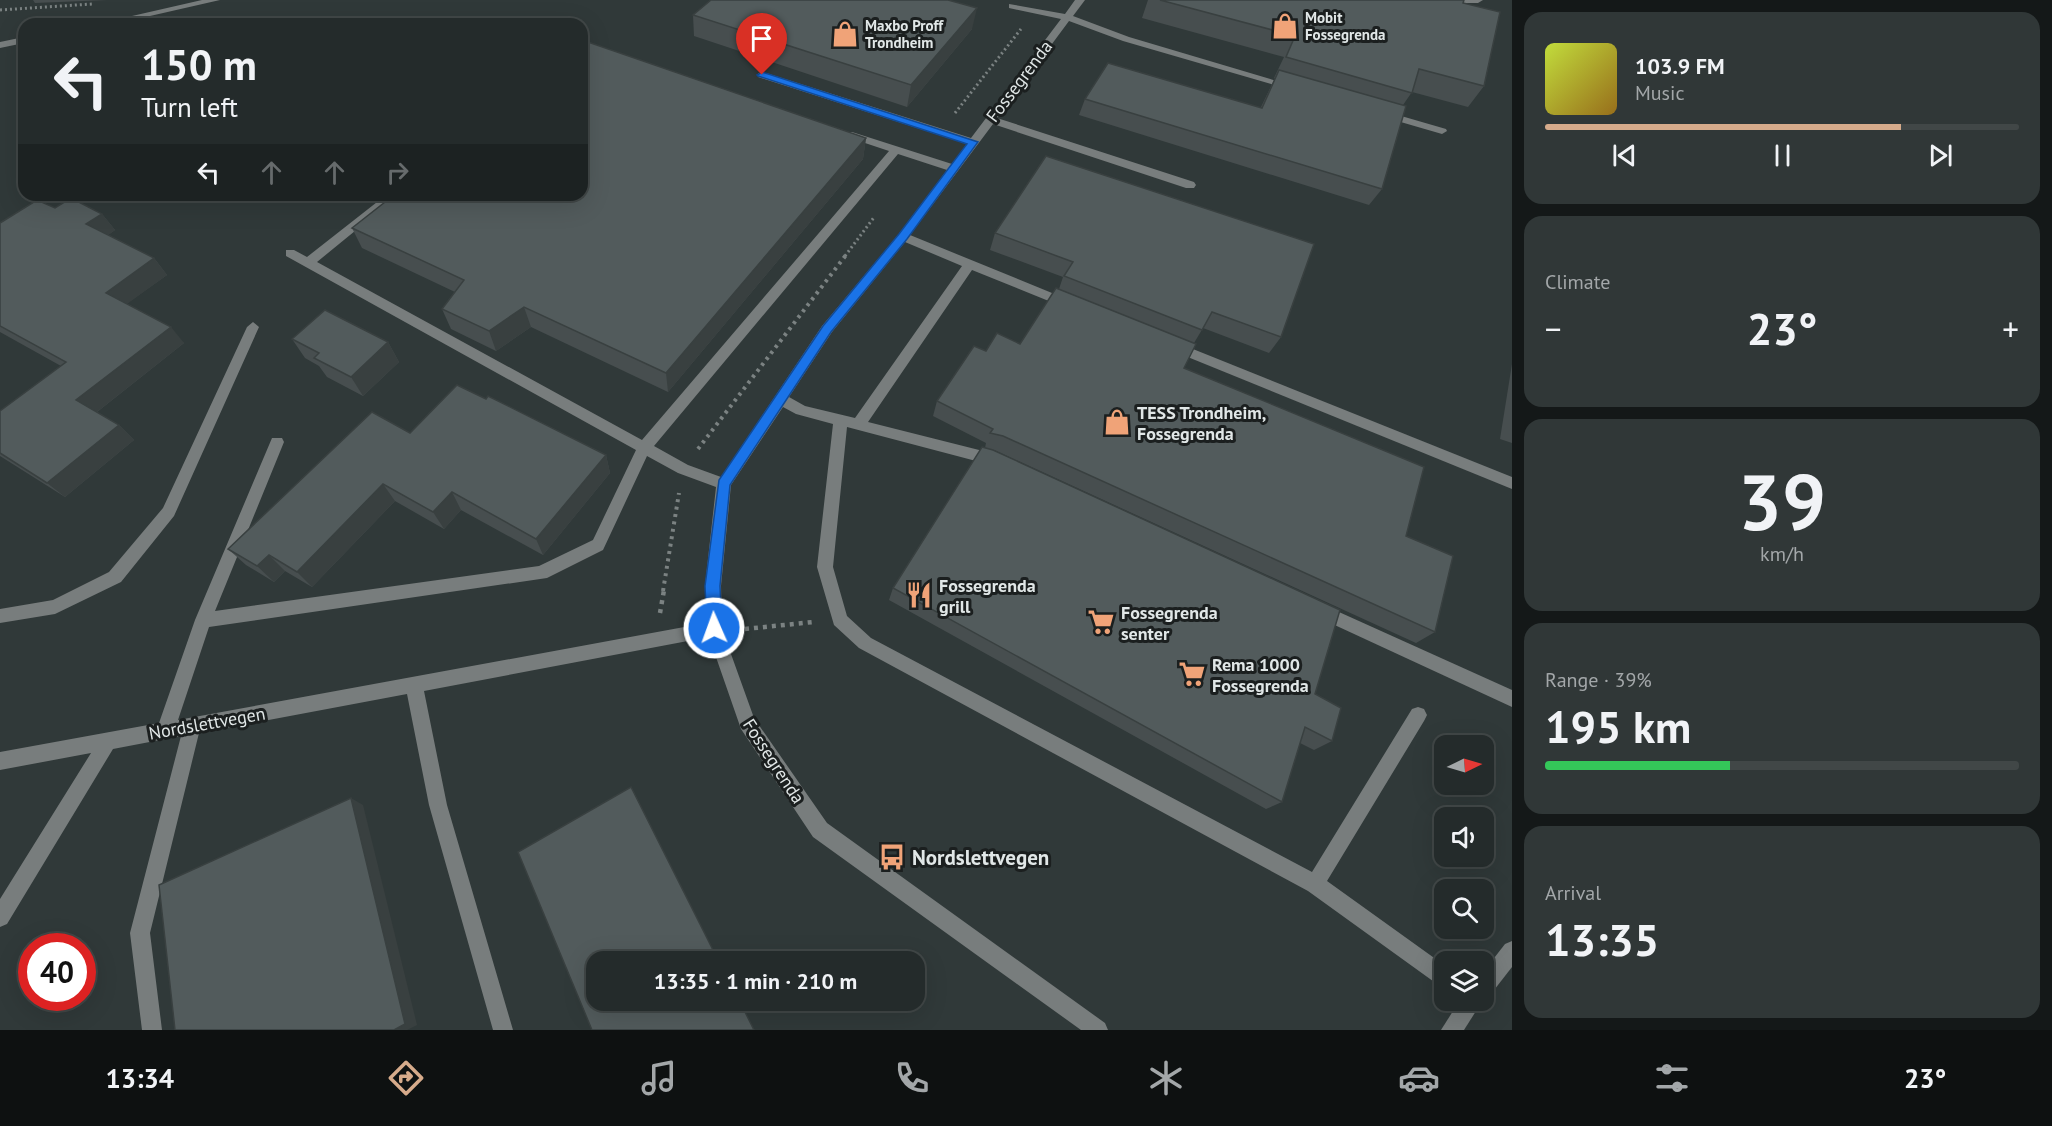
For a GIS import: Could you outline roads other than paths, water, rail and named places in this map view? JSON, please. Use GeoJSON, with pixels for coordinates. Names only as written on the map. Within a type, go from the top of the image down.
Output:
{"type":"FeatureCollection","features":[{"type":"Feature","properties":{"kind":"street"},"geometry":{"type":"LineString","coordinates":[[128,18],[196,2],[215,0]]}},
{"type":"Feature","properties":{"kind":"street","name":"Fossegrenda"},"geometry":{"type":"LineString","coordinates":[[1080,0],[903,237],[827,329],[724,484],[713,586],[714,628],[747,723],[819,830],[1098,1030]]}},
{"type":"Feature","properties":{"kind":"street"},"geometry":{"type":"LineString","coordinates":[[1445,0],[1478,0]]}},
{"type":"Feature","properties":{"kind":"street"},"geometry":{"type":"LineString","coordinates":[[1012,6],[1068,17],[1126,39],[1306,92]]}},
{"type":"Feature","properties":{"kind":"street"},"geometry":{"type":"LineString","coordinates":[[0,45],[18,41]]}},
{"type":"Feature","properties":{"kind":"street"},"geometry":{"type":"LineString","coordinates":[[762,75],[973,142]]}},
{"type":"Feature","properties":{"kind":"street"},"geometry":{"type":"LineString","coordinates":[[1374,111],[1442,131]]}},
{"type":"Feature","properties":{"kind":"street"},"geometry":{"type":"LineString","coordinates":[[990,119],[1190,185]]}},
{"type":"Feature","properties":{"kind":"street"},"geometry":{"type":"LineString","coordinates":[[840,131],[953,168]]}},
{"type":"Feature","properties":{"kind":"street"},"geometry":{"type":"LineString","coordinates":[[203,620],[541,573],[598,545],[644,448],[895,150]]}},
{"type":"Feature","properties":{"kind":"street"},"geometry":{"type":"LineString","coordinates":[[308,263],[386,201]]}},
{"type":"Feature","properties":{"kind":"street"},"geometry":{"type":"LineString","coordinates":[[903,237],[1081,309]]}},
{"type":"Feature","properties":{"kind":"street"},"geometry":{"type":"LineString","coordinates":[[290,253],[683,470],[724,484]]}},
{"type":"Feature","properties":{"kind":"street"},"geometry":{"type":"LineString","coordinates":[[859,424],[970,264]]}},
{"type":"Feature","properties":{"kind":"street"},"geometry":{"type":"LineString","coordinates":[[0,616],[55,607],[115,577],[169,512],[253,327]]}},
{"type":"Feature","properties":{"kind":"street"},"geometry":{"type":"LineString","coordinates":[[1158,340],[1512,483]]}},
{"type":"Feature","properties":{"kind":"street"},"geometry":{"type":"LineString","coordinates":[[780,399],[801,410],[991,458],[1012,468]]}},
{"type":"Feature","properties":{"kind":"street"},"geometry":{"type":"LineString","coordinates":[[841,419],[825,567],[840,620],[865,643],[1315,884],[1434,970]]}},
{"type":"Feature","properties":{"kind":"street"},"geometry":{"type":"LineString","coordinates":[[165,731],[203,620],[277,442]]}},
{"type":"Feature","properties":{"kind":"street"},"geometry":{"type":"LineString","coordinates":[[1306,603],[1512,699]]}},
{"type":"Feature","properties":{"kind":"street","name":"Nordslettvegen"},"geometry":{"type":"LineString","coordinates":[[0,761],[714,628]]}},
{"type":"Feature","properties":{"kind":"street"},"geometry":{"type":"LineString","coordinates":[[414,685],[438,805],[503,1030]]}},
{"type":"Feature","properties":{"kind":"street"},"geometry":{"type":"LineString","coordinates":[[1315,884],[1418,715]]}},
{"type":"Feature","properties":{"kind":"street"},"geometry":{"type":"LineString","coordinates":[[152,1030],[140,933],[192,726]]}},
{"type":"Feature","properties":{"kind":"street"},"geometry":{"type":"LineString","coordinates":[[0,917],[108,741]]}},
{"type":"Feature","properties":{"kind":"street"},"geometry":{"type":"LineString","coordinates":[[1494,974],[1512,951]]}},
{"type":"Feature","properties":{"kind":"street"},"geometry":{"type":"LineString","coordinates":[[1450,1030],[1465,1011]]}},
{"type":"Feature","properties":{"kind":"place","name":"Mobit Fossegrenda"},"geometry":{"type":"Point","coordinates":[1285,26]}},
{"type":"Feature","properties":{"kind":"place","name":"Maxbo Proff Trondheim"},"geometry":{"type":"Point","coordinates":[845,34]}},
{"type":"Feature","properties":{"kind":"place","name":"TESS Trondheim, Fossegrenda"},"geometry":{"type":"Point","coordinates":[1117,422]}},
{"type":"Feature","properties":{"kind":"place","name":"Fossegrenda grill"},"geometry":{"type":"Point","coordinates":[919,595]}},
{"type":"Feature","properties":{"kind":"place","name":"Fossegrenda senter"},"geometry":{"type":"Point","coordinates":[1101,622]}},
{"type":"Feature","properties":{"kind":"place","name":"Rema 1000 Fossegrenda"},"geometry":{"type":"Point","coordinates":[1192,674]}},
{"type":"Feature","properties":{"kind":"place","name":"Nordslettvegen"},"geometry":{"type":"Point","coordinates":[892,857]}}]}
